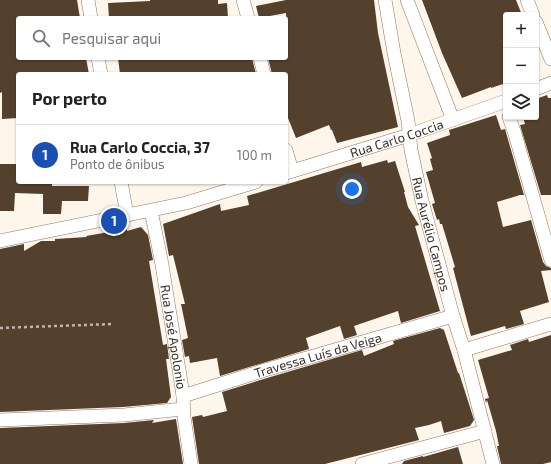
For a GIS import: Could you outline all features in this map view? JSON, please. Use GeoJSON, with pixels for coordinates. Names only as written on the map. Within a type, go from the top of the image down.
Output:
{"type":"FeatureCollection","features":[{"type":"Feature","properties":{"kind":"street"},"geometry":{"type":"LineString","coordinates":[[88,0],[91,16]]}},
{"type":"Feature","properties":{"kind":"street"},"geometry":{"type":"LineString","coordinates":[[243,0],[247,16]]}},
{"type":"Feature","properties":{"kind":"street","name":"Rua Aurélio Campos"},"geometry":{"type":"LineString","coordinates":[[385,0],[408,121],[411,150],[422,201],[453,316],[464,350],[493,464]]}},
{"type":"Feature","properties":{"kind":"street"},"geometry":{"type":"LineString","coordinates":[[406,0],[453,120]]}},
{"type":"Feature","properties":{"kind":"street"},"geometry":{"type":"LineString","coordinates":[[527,0],[532,12]]}},
{"type":"Feature","properties":{"kind":"street"},"geometry":{"type":"LineString","coordinates":[[539,29],[551,59]]}},
{"type":"Feature","properties":{"kind":"street"},"geometry":{"type":"LineString","coordinates":[[98,60],[101,72]]}},
{"type":"Feature","properties":{"kind":"street"},"geometry":{"type":"LineString","coordinates":[[260,60],[264,72]]}},
{"type":"Feature","properties":{"kind":"street"},"geometry":{"type":"LineString","coordinates":[[539,88],[551,83]]}},
{"type":"Feature","properties":{"kind":"street","name":"Rua Carlo Coccia"},"geometry":{"type":"LineString","coordinates":[[289,172],[503,105]]}},
{"type":"Feature","properties":{"kind":"street"},"geometry":{"type":"LineString","coordinates":[[510,120],[551,260]]}},
{"type":"Feature","properties":{"kind":"street"},"geometry":{"type":"LineString","coordinates":[[121,184],[127,216]]}},
{"type":"Feature","properties":{"kind":"street"},"geometry":{"type":"LineString","coordinates":[[0,241],[186,203],[249,184]]}},
{"type":"Feature","properties":{"kind":"street","name":"Rua José Apolonio"},"geometry":{"type":"LineString","coordinates":[[151,211],[161,259],[183,396],[183,409],[191,464]]}},
{"type":"Feature","properties":{"kind":"street","name":"Travessa Luís da Veiga"},"geometry":{"type":"LineString","coordinates":[[183,396],[265,370],[453,316]]}},
{"type":"Feature","properties":{"kind":"street"},"geometry":{"type":"LineString","coordinates":[[464,350],[551,324]]}},
{"type":"Feature","properties":{"kind":"street"},"geometry":{"type":"LineString","coordinates":[[0,420],[124,415],[183,409]]}},
{"type":"Feature","properties":{"kind":"street"},"geometry":{"type":"LineString","coordinates":[[362,464],[389,461],[485,432]]}},
{"type":"Feature","properties":{"kind":"path"},"geometry":{"type":"LineString","coordinates":[[0,328],[113,324]]}},
{"type":"Feature","properties":{"kind":"building"},"geometry":{"type":"Polygon","coordinates":[[[0,0],[77,0],[80,16],[16,16],[16,60],[86,60],[89,72],[16,72],[16,118],[2,119],[2,92],[0,93],[0,0]]]}},
{"type":"Feature","properties":{"kind":"building"},"geometry":{"type":"Polygon","coordinates":[[[218,0],[218,4],[227,3],[228,16],[109,16],[108,3],[218,0]]]}},
{"type":"Feature","properties":{"kind":"building"},"geometry":{"type":"Polygon","coordinates":[[[286,0],[374,0],[378,33],[398,127],[337,143],[329,125],[296,138],[288,118],[288,72],[272,72],[268,60],[288,60],[288,16],[286,16],[286,13],[270,16],[258,16],[256,6],[286,0]]]}},
{"type":"Feature","properties":{"kind":"building"},"geometry":{"type":"Polygon","coordinates":[[[422,0],[516,0],[521,12],[503,12],[503,84],[462,98],[442,53],[422,0]]]}},
{"type":"Feature","properties":{"kind":"building"},"geometry":{"type":"Polygon","coordinates":[[[118,60],[252,60],[256,72],[120,72],[118,60]]]}},
{"type":"Feature","properties":{"kind":"building"},"geometry":{"type":"Polygon","coordinates":[[[547,95],[548,98],[551,98],[551,195],[541,195],[520,125],[525,124],[524,120],[539,120],[539,98],[547,95]]]}},
{"type":"Feature","properties":{"kind":"building"},"geometry":{"type":"Polygon","coordinates":[[[496,115],[501,130],[505,129],[524,195],[497,202],[503,227],[531,220],[543,262],[546,266],[551,268],[551,270],[541,271],[549,302],[520,311],[524,324],[506,329],[505,326],[471,336],[453,268],[455,267],[442,224],[440,224],[439,219],[437,220],[432,204],[435,203],[426,172],[433,170],[430,159],[432,158],[427,143],[450,135],[449,130],[496,115]]]}},
{"type":"Feature","properties":{"kind":"building"},"geometry":{"type":"Polygon","coordinates":[[[387,160],[388,163],[395,161],[408,207],[419,225],[415,226],[440,311],[401,323],[398,311],[354,326],[357,335],[344,339],[340,326],[306,338],[309,349],[220,376],[217,358],[190,363],[189,356],[185,357],[182,340],[188,338],[181,304],[185,304],[173,255],[169,256],[163,224],[220,204],[221,211],[249,205],[247,196],[361,162],[362,167],[387,160]]]}},
{"type":"Feature","properties":{"kind":"building"},"geometry":{"type":"Polygon","coordinates":[[[0,164],[16,164],[16,184],[89,186],[88,201],[62,201],[61,214],[43,214],[43,194],[15,193],[14,211],[0,211],[0,164]]]}},
{"type":"Feature","properties":{"kind":"building"},"geometry":{"type":"Polygon","coordinates":[[[141,227],[148,235],[153,260],[149,261],[163,345],[167,344],[169,359],[166,359],[171,397],[167,403],[123,407],[0,412],[0,249],[24,244],[24,251],[41,241],[55,241],[55,239],[87,237],[86,236],[127,229],[127,231],[141,227]]]}},
{"type":"Feature","properties":{"kind":"building"},"geometry":{"type":"Polygon","coordinates":[[[440,328],[444,330],[474,420],[470,426],[444,433],[441,421],[415,428],[419,440],[325,464],[199,464],[192,417],[202,415],[203,417],[227,411],[222,392],[362,350],[364,356],[394,344],[393,341],[440,328]]]}},
{"type":"Feature","properties":{"kind":"building"},"geometry":{"type":"Polygon","coordinates":[[[551,335],[551,462],[543,464],[501,464],[497,446],[499,446],[496,431],[487,400],[486,403],[485,399],[489,398],[478,360],[512,350],[510,345],[528,339],[529,342],[551,335]]]}},
{"type":"Feature","properties":{"kind":"building"},"geometry":{"type":"Polygon","coordinates":[[[176,419],[183,464],[0,464],[0,428],[124,423],[154,420],[152,423],[176,419]]]}},
{"type":"Feature","properties":{"kind":"building"},"geometry":{"type":"Polygon","coordinates":[[[458,447],[463,464],[402,464],[404,461],[458,447]]]}},
{"type":"Feature","properties":{"kind":"place","name":"Rua Carlo Coccia, 37"},"geometry":{"type":"Point","coordinates":[114,221]}}]}
